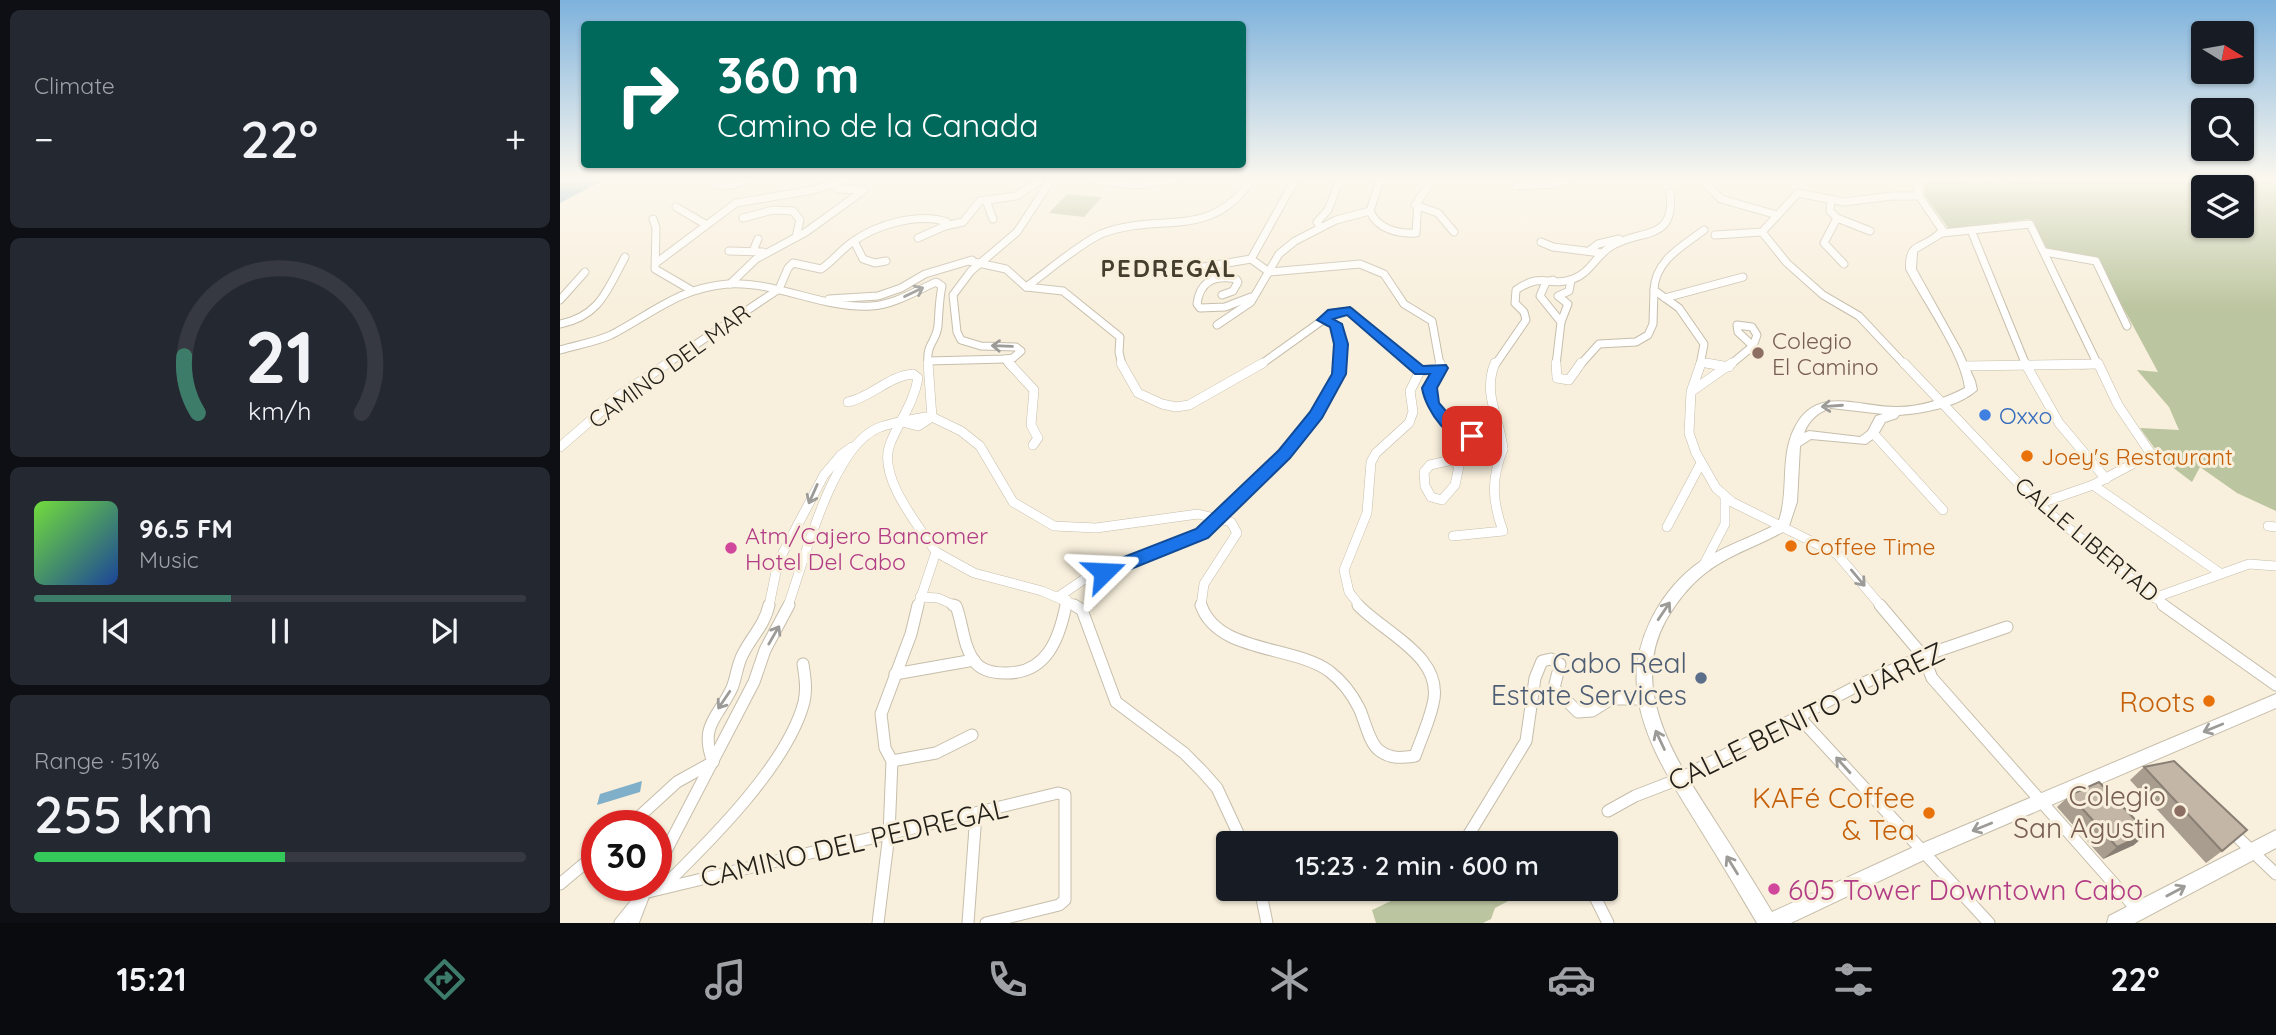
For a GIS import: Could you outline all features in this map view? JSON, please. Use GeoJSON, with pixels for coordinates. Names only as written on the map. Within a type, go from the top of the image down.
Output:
{"type":"FeatureCollection","features":[{"type":"Feature","properties":{"kind":"main road"},"geometry":{"type":"LineString","coordinates":[[1769,923],[1922,852],[2156,758],[2276,701]]}},
{"type":"Feature","properties":{"kind":"street"},"geometry":{"type":"LineString","coordinates":[[654,223],[659,273],[691,290]]}},
{"type":"Feature","properties":{"kind":"street"},"geometry":{"type":"LineString","coordinates":[[796,237],[799,223]]}},
{"type":"Feature","properties":{"kind":"street"},"geometry":{"type":"LineString","coordinates":[[730,284],[743,267],[764,252],[796,237],[816,223]]}},
{"type":"Feature","properties":{"kind":"street"},"geometry":{"type":"LineString","coordinates":[[779,289],[785,282],[789,265],[800,263],[821,269],[855,241],[901,223]]}},
{"type":"Feature","properties":{"kind":"street"},"geometry":{"type":"LineString","coordinates":[[918,238],[945,226],[964,223]]}},
{"type":"Feature","properties":{"kind":"street"},"geometry":{"type":"LineString","coordinates":[[928,361],[1006,359],[1018,355],[1021,351],[1020,348],[971,345],[961,340],[957,332],[953,295],[964,278],[1014,236],[1024,223]]}},
{"type":"Feature","properties":{"kind":"street"},"geometry":{"type":"LineString","coordinates":[[1026,287],[1099,235],[1138,223]]}},
{"type":"Feature","properties":{"kind":"street"},"geometry":{"type":"LineString","coordinates":[[1251,259],[1271,223]]}},
{"type":"Feature","properties":{"kind":"street"},"geometry":{"type":"LineString","coordinates":[[1318,223],[1320,227]]}},
{"type":"Feature","properties":{"kind":"street"},"geometry":{"type":"LineString","coordinates":[[1217,325],[1259,293],[1283,249],[1320,227],[1332,223]]}},
{"type":"Feature","properties":{"kind":"street"},"geometry":{"type":"LineString","coordinates":[[1379,223],[1407,234],[1418,230],[1417,223]]}},
{"type":"Feature","properties":{"kind":"street"},"geometry":{"type":"LineString","coordinates":[[1449,223],[1454,232]]}},
{"type":"Feature","properties":{"kind":"street"},"geometry":{"type":"LineString","coordinates":[[1453,536],[1503,531],[1494,508],[1490,486],[1503,449],[1502,434],[1488,394],[1490,371],[1500,352],[1525,320],[1524,312],[1515,303],[1516,290],[1535,278],[1571,280],[1590,270],[1601,253],[1665,226],[1666,223]]}},
{"type":"Feature","properties":{"kind":"street"},"geometry":{"type":"LineString","coordinates":[[1715,235],[1762,232],[1770,223]]}},
{"type":"Feature","properties":{"kind":"street"},"geometry":{"type":"LineString","coordinates":[[1835,223],[1824,243],[1844,264]]}},
{"type":"Feature","properties":{"kind":"street"},"geometry":{"type":"LineString","coordinates":[[1850,223],[1870,231]]}},
{"type":"Feature","properties":{"kind":"street"},"geometry":{"type":"LineString","coordinates":[[1940,223],[1942,233]]}},
{"type":"Feature","properties":{"kind":"street"},"geometry":{"type":"LineString","coordinates":[[1796,443],[1809,435],[1862,441],[1873,433],[1880,419],[1902,411],[1942,403],[1971,390],[1972,385],[1964,366],[1911,269],[1910,256],[1917,245],[1942,233],[2027,223]]}},
{"type":"Feature","properties":{"kind":"street"},"geometry":{"type":"LineString","coordinates":[[2028,223],[2045,252],[2118,405],[2151,454],[2093,485],[2038,504]]}},
{"type":"Feature","properties":{"kind":"street"},"geometry":{"type":"LineString","coordinates":[[656,263],[677,250],[705,224]]}},
{"type":"Feature","properties":{"kind":"street"},"geometry":{"type":"LineString","coordinates":[[1571,280],[1569,291],[1558,296],[1568,304],[1561,322],[1555,375],[1569,380],[1590,351],[1600,343],[1626,343],[1647,337],[1653,326],[1653,279],[1662,264],[1704,230]]}},
{"type":"Feature","properties":{"kind":"street"},"geometry":{"type":"LineString","coordinates":[[1971,230],[2027,367],[2059,423],[2106,479]]}},
{"type":"Feature","properties":{"kind":"street","name":"CALLE LIBERTAD"},"geometry":{"type":"LineString","coordinates":[[1762,232],[1787,263],[1823,295],[1855,312],[2038,504],[2154,598],[2276,685]]}},
{"type":"Feature","properties":{"kind":"street"},"geometry":{"type":"LineString","coordinates":[[753,251],[758,239]]}},
{"type":"Feature","properties":{"kind":"street"},"geometry":{"type":"LineString","coordinates":[[1589,251],[1598,244],[1614,239],[1629,240]]}},
{"type":"Feature","properties":{"kind":"street"},"geometry":{"type":"LineString","coordinates":[[855,241],[863,259],[875,263],[886,261]]}},
{"type":"Feature","properties":{"kind":"street"},"geometry":{"type":"LineString","coordinates":[[1541,242],[1553,247],[1601,253]]}},
{"type":"Feature","properties":{"kind":"street"},"geometry":{"type":"LineString","coordinates":[[729,251],[764,252]]}},
{"type":"Feature","properties":{"kind":"street"},"geometry":{"type":"LineString","coordinates":[[2045,252],[2096,261],[2127,326]]}},
{"type":"Feature","properties":{"kind":"street"},"geometry":{"type":"LineString","coordinates":[[824,299],[860,298],[888,293],[925,274],[990,256]]}},
{"type":"Feature","properties":{"kind":"street"},"geometry":{"type":"LineString","coordinates":[[560,324],[579,320],[597,307],[625,257]]}},
{"type":"Feature","properties":{"kind":"street"},"geometry":{"type":"LineString","coordinates":[[1174,272],[1251,259],[1269,272],[1352,263],[1384,274],[1404,304],[1432,321],[1441,368],[1430,388],[1432,404],[1452,428],[1503,449]]}},
{"type":"Feature","properties":{"kind":"street"},"geometry":{"type":"LineString","coordinates":[[969,261],[1006,269],[1026,287],[1063,291],[1118,334],[1118,357],[1126,376],[1138,393],[1176,407],[1189,405],[1274,357],[1333,313],[1350,311],[1420,371],[1441,368]]}},
{"type":"Feature","properties":{"kind":"street"},"geometry":{"type":"LineString","coordinates":[[560,300],[585,272]]}},
{"type":"Feature","properties":{"kind":"street"},"geometry":{"type":"LineString","coordinates":[[1222,295],[1233,291],[1237,286],[1236,279],[1223,277],[1207,281],[1199,289],[1197,304],[1200,308],[1217,309],[1259,293]]}},
{"type":"Feature","properties":{"kind":"street"},"geometry":{"type":"LineString","coordinates":[[1665,299],[1743,277]]}},
{"type":"Feature","properties":{"kind":"street"},"geometry":{"type":"LineString","coordinates":[[1554,280],[1546,282],[1540,296],[1561,322]]}},
{"type":"Feature","properties":{"kind":"street"},"geometry":{"type":"LineString","coordinates":[[713,762],[706,747],[706,735],[712,719],[732,688],[739,660],[763,625],[771,598],[775,569],[805,514],[815,488],[830,464],[877,428],[902,422],[916,426],[928,422],[932,417],[927,349],[939,322],[937,307],[941,283],[930,284],[890,302],[871,306],[829,303],[824,299]]}},
{"type":"Feature","properties":{"kind":"street","name":"CAMINO DEL MAR"},"geometry":{"type":"LineString","coordinates":[[560,350],[609,336],[672,298],[691,290],[730,284],[779,289],[824,299]]}},
{"type":"Feature","properties":{"kind":"street","name":"CAMINO DEL MAR"},"geometry":{"type":"LineString","coordinates":[[560,447],[620,396],[779,289]]}},
{"type":"Feature","properties":{"kind":"street"},"geometry":{"type":"LineString","coordinates":[[1654,290],[1679,308],[1704,344],[1691,392],[1689,433],[1701,463],[1725,497],[1728,517],[1711,555],[1662,612],[1648,639],[1643,664],[1645,699],[1657,736],[1679,779],[1769,923]]}},
{"type":"Feature","properties":{"kind":"street"},"geometry":{"type":"LineString","coordinates":[[920,597],[938,598],[956,606],[974,660],[988,671],[1010,674],[1026,672],[1042,662],[1062,631],[1063,598],[1083,580],[1202,533],[1214,519],[1263,478],[1285,454],[1317,415],[1339,374],[1341,344],[1336,324],[1323,320]]}},
{"type":"Feature","properties":{"kind":"street"},"geometry":{"type":"LineString","coordinates":[[1691,392],[1729,367],[1753,346]]}},
{"type":"Feature","properties":{"kind":"street"},"geometry":{"type":"LineString","coordinates":[[1006,359],[1034,390],[1031,425],[1038,438],[1033,445]]}},
{"type":"Feature","properties":{"kind":"street"},"geometry":{"type":"LineString","coordinates":[[1701,362],[1729,367]]}},
{"type":"Feature","properties":{"kind":"street"},"geometry":{"type":"LineString","coordinates":[[1964,366],[2098,364]]}},
{"type":"Feature","properties":{"kind":"street"},"geometry":{"type":"LineString","coordinates":[[932,417],[961,431],[980,446],[1013,502],[1054,526],[1096,528],[1198,514],[1231,522],[1237,533],[1229,551],[1206,579],[1199,605],[1206,617],[1222,633],[1325,668],[1359,705],[1377,750],[1396,759],[1415,756],[1434,702],[1434,682],[1421,658],[1360,607],[1349,592],[1345,570],[1367,513],[1371,462],[1376,453],[1409,423],[1413,412],[1410,391],[1420,371]]}},
{"type":"Feature","properties":{"kind":"street"},"geometry":{"type":"LineString","coordinates":[[848,402],[868,398],[899,375],[913,374],[918,378],[902,422],[888,447],[890,474],[936,552],[974,573],[1063,598],[1082,610],[1116,702],[1184,753],[1202,771],[1217,788],[1237,831]]}},
{"type":"Feature","properties":{"kind":"street"},"geometry":{"type":"LineString","coordinates":[[1700,570],[1783,526],[1789,509],[1798,431],[1812,411],[1825,404],[1849,405],[1875,411],[1902,411]]}},
{"type":"Feature","properties":{"kind":"street"},"geometry":{"type":"LineString","coordinates":[[1452,428],[1452,460],[1459,466],[1459,473],[1448,496],[1442,500],[1430,497],[1425,486],[1424,472],[1430,465],[1452,460]]}},
{"type":"Feature","properties":{"kind":"street"},"geometry":{"type":"LineString","coordinates":[[1873,433],[1943,510]]}},
{"type":"Feature","properties":{"kind":"street"},"geometry":{"type":"LineString","coordinates":[[672,840],[754,682],[765,650],[786,613],[832,482],[856,444]]}},
{"type":"Feature","properties":{"kind":"street"},"geometry":{"type":"LineString","coordinates":[[1667,527],[1701,463]]}},
{"type":"Feature","properties":{"kind":"street"},"geometry":{"type":"LineString","coordinates":[[2093,485],[2220,573]]}},
{"type":"Feature","properties":{"kind":"street"},"geometry":{"type":"LineString","coordinates":[[1725,497],[1837,554],[1923,656],[1932,678],[2138,911]]}},
{"type":"Feature","properties":{"kind":"street"},"geometry":{"type":"LineString","coordinates":[[878,923],[890,834],[892,761],[885,748],[881,714],[911,634],[920,597],[936,552]]}},
{"type":"Feature","properties":{"kind":"street"},"geometry":{"type":"LineString","coordinates":[[2154,598],[2249,564],[2276,566]]}},
{"type":"Feature","properties":{"kind":"street","name":"CALLE BENITO JUÁREZ"},"geometry":{"type":"LineString","coordinates":[[1608,811],[1635,796],[1679,779],[1923,656],[2007,627]]}},
{"type":"Feature","properties":{"kind":"street"},"geometry":{"type":"LineString","coordinates":[[1471,831],[1526,741],[1531,725],[1537,672],[1542,661],[1553,659],[1560,664],[1553,686],[1561,698],[1578,712],[1592,711],[1611,699],[1645,699]]}},
{"type":"Feature","properties":{"kind":"street"},"geometry":{"type":"LineString","coordinates":[[895,674],[974,660]]}},
{"type":"Feature","properties":{"kind":"street"},"geometry":{"type":"LineString","coordinates":[[672,877],[721,825],[785,743],[802,710],[807,688],[803,664]]}},
{"type":"Feature","properties":{"kind":"street"},"geometry":{"type":"LineString","coordinates":[[1799,717],[1989,923]]}},
{"type":"Feature","properties":{"kind":"street"},"geometry":{"type":"LineString","coordinates":[[892,761],[936,753],[972,735]]}},
{"type":"Feature","properties":{"kind":"street"},"geometry":{"type":"LineString","coordinates":[[646,810],[676,781],[713,762]]}},
{"type":"Feature","properties":{"kind":"street","name":"CAMINO DEL PEDREGAL"},"geometry":{"type":"LineString","coordinates":[[672,885],[1058,793],[1065,794],[1065,900],[1059,905],[1016,919]]}},
{"type":"Feature","properties":{"kind":"street"},"geometry":{"type":"LineString","coordinates":[[968,923],[976,814]]}},
{"type":"Feature","properties":{"kind":"street"},"geometry":{"type":"LineString","coordinates":[[2225,824],[2276,874]]}},
{"type":"Feature","properties":{"kind":"street"},"geometry":{"type":"LineString","coordinates":[[2116,923],[2276,839]]}},
{"type":"Feature","properties":{"kind":"street"},"geometry":{"type":"LineString","coordinates":[[560,884],[581,866]]}},
{"type":"Feature","properties":{"kind":"street"},"geometry":{"type":"LineString","coordinates":[[620,923],[637,901]]}},
{"type":"Feature","properties":{"kind":"street"},"geometry":{"type":"LineString","coordinates":[[633,923],[641,901]]}},
{"type":"Feature","properties":{"kind":"street"},"geometry":{"type":"LineString","coordinates":[[1263,901],[1268,923]]}},
{"type":"Feature","properties":{"kind":"street"},"geometry":{"type":"LineString","coordinates":[[1597,901],[1608,923]]}},
{"type":"Feature","properties":{"kind":"street"},"geometry":{"type":"LineString","coordinates":[[986,923],[1016,919]]}},
{"type":"Feature","properties":{"kind":"green space"},"geometry":{"type":"Polygon","coordinates":[[[1945,223],[1996,223],[1949,229],[1945,223]]]}},
{"type":"Feature","properties":{"kind":"green space"},"geometry":{"type":"Polygon","coordinates":[[[2031,223],[2191,223],[2191,238],[2254,238],[2254,223],[2276,223],[2276,511],[2237,493],[2200,467],[2192,482],[2163,460],[2140,428],[2179,430],[2169,407],[2137,370],[2158,372],[2097,259],[2047,251],[2031,223]]]}},
{"type":"Feature","properties":{"kind":"green space"},"geometry":{"type":"Polygon","coordinates":[[[1391,901],[1508,901],[1495,908],[1491,919],[1483,923],[1376,923],[1372,910],[1391,901]]]}},
{"type":"Feature","properties":{"kind":"water"},"geometry":{"type":"Polygon","coordinates":[[[642,781],[640,792],[597,805],[600,794],[642,781]]]}},
{"type":"Feature","properties":{"kind":"building"},"geometry":{"type":"Polygon","coordinates":[[[2174,761],[2247,830],[2222,851],[2144,767],[2174,761]]]}},
{"type":"Feature","properties":{"kind":"building"},"geometry":{"type":"Polygon","coordinates":[[[2099,782],[2148,833],[2117,847],[2070,795],[2099,782]]]}},
{"type":"Feature","properties":{"kind":"place","name":"Colegio El Camino"},"geometry":{"type":"Point","coordinates":[1758,353]}},
{"type":"Feature","properties":{"kind":"place","name":"Oxxo"},"geometry":{"type":"Point","coordinates":[1985,415]}},
{"type":"Feature","properties":{"kind":"place","name":"Joey's Restaurant"},"geometry":{"type":"Point","coordinates":[2027,456]}},
{"type":"Feature","properties":{"kind":"place","name":"Coffee Time"},"geometry":{"type":"Point","coordinates":[1791,546]}},
{"type":"Feature","properties":{"kind":"place","name":"Atm/Cajero Bancomer Hotel Del Cabo"},"geometry":{"type":"Point","coordinates":[731,548]}},
{"type":"Feature","properties":{"kind":"place","name":"Cabo Real Estate Services"},"geometry":{"type":"Point","coordinates":[1701,678]}},
{"type":"Feature","properties":{"kind":"place","name":"Roots"},"geometry":{"type":"Point","coordinates":[2209,701]}},
{"type":"Feature","properties":{"kind":"place","name":"Colegio San Agustin"},"geometry":{"type":"Point","coordinates":[2180,811]}},
{"type":"Feature","properties":{"kind":"place","name":"KAFé Coffee & Tea"},"geometry":{"type":"Point","coordinates":[1929,813]}},
{"type":"Feature","properties":{"kind":"place","name":"605 Tower Downtown Cabo"},"geometry":{"type":"Point","coordinates":[1774,889]}},
{"type":"Feature","properties":{"kind":"district","name":"PEDREGAL"},"geometry":{"type":"Point","coordinates":[1169,268]}},
{"type":"Feature","properties":{"kind":"route"},"geometry":{"type":"LineString","coordinates":[[1104,572],[1202,533],[1225,509],[1263,478],[1285,454],[1317,415],[1339,374],[1341,344],[1336,324],[1323,320],[1333,313],[1350,311],[1392,344],[1420,371],[1441,368],[1430,388],[1432,404],[1452,428],[1472,436]]}}]}
